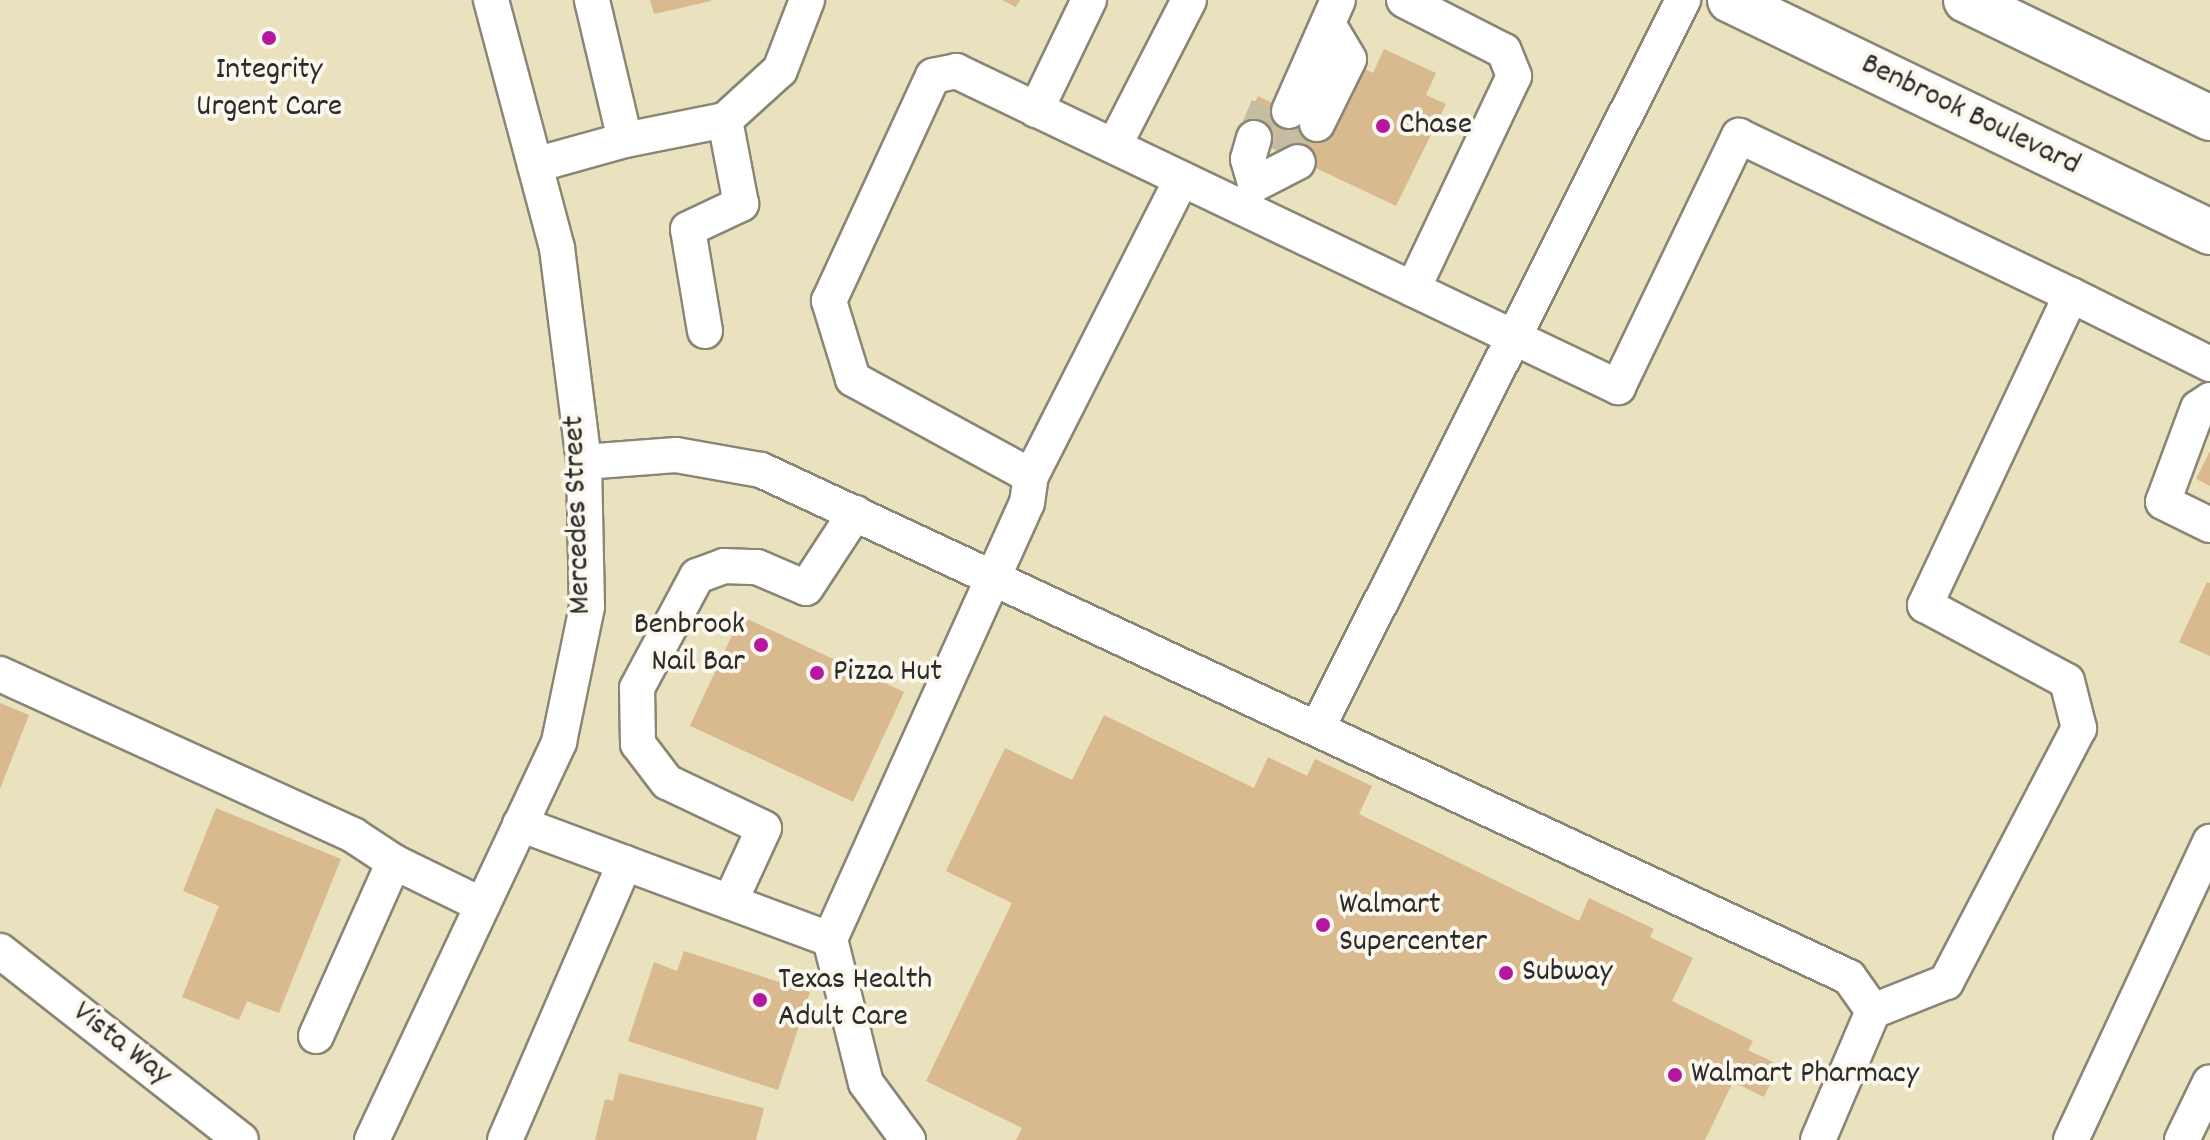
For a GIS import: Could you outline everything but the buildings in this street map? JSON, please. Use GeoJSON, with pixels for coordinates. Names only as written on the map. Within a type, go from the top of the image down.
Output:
{"type":"FeatureCollection","features":[{"type":"Feature","properties":{"kind":"highway","name":"Benbrook Boulevard"},"geometry":{"type":"LineString","coordinates":[[1730,0],[2210,232]]}},
{"type":"Feature","properties":{"kind":"highway"},"geometry":{"type":"LineString","coordinates":[[1974,2],[2210,118]]}},
{"type":"Feature","properties":{"kind":"street","name":"Mercedes Street"},"geometry":{"type":"LineString","coordinates":[[372,1140],[559,742],[587,607],[584,462],[557,248],[491,0]]}},
{"type":"Feature","properties":{"kind":"street"},"geometry":{"type":"LineString","coordinates":[[592,0],[625,140]]}},
{"type":"Feature","properties":{"kind":"street"},"geometry":{"type":"LineString","coordinates":[[535,165],[625,140],[725,120],[780,70],[807,0]]}},
{"type":"Feature","properties":{"kind":"street"},"geometry":{"type":"LineString","coordinates":[[1036,110],[1089,0]]}},
{"type":"Feature","properties":{"kind":"street"},"geometry":{"type":"LineString","coordinates":[[1114,146],[1189,0]]}},
{"type":"Feature","properties":{"kind":"street"},"geometry":{"type":"LineString","coordinates":[[1404,0],[1504,51],[1514,76],[1413,289]]}},
{"type":"Feature","properties":{"kind":"street"},"geometry":{"type":"LineString","coordinates":[[1317,729],[1683,0]]}},
{"type":"Feature","properties":{"kind":"street"},"geometry":{"type":"LineString","coordinates":[[1295,113],[1335,23]]}},
{"type":"Feature","properties":{"kind":"street"},"geometry":{"type":"LineString","coordinates":[[1031,476],[853,379],[829,301],[933,76],[956,71],[1182,179],[1269,167],[1413,289],[1618,387],[1739,136],[2210,364]]}},
{"type":"Feature","properties":{"kind":"street"},"geometry":{"type":"LineString","coordinates":[[705,331],[688,229],[741,204],[725,120]]}},
{"type":"Feature","properties":{"kind":"street"},"geometry":{"type":"LineString","coordinates":[[908,1140],[866,1083],[830,939],[1027,503],[1031,476],[1182,179]]}},
{"type":"Feature","properties":{"kind":"street"},"geometry":{"type":"LineString","coordinates":[[1818,1140],[1873,1011],[1946,982],[2079,728],[2067,681],[1925,605],[2071,295]]}},
{"type":"Feature","properties":{"kind":"street"},"geometry":{"type":"LineString","coordinates":[[2210,400],[2198,408],[2163,502],[2210,525]]}},
{"type":"Feature","properties":{"kind":"street"},"geometry":{"type":"LineString","coordinates":[[584,462],[676,455],[761,470],[1849,977],[1873,1011]]}},
{"type":"Feature","properties":{"kind":"street"},"geometry":{"type":"LineString","coordinates":[[730,902],[764,828],[667,782],[638,744],[637,688],[697,576],[724,566],[757,567],[806,588],[855,513]]}},
{"type":"Feature","properties":{"kind":"street"},"geometry":{"type":"LineString","coordinates":[[0,674],[353,835],[394,862],[482,905]]}},
{"type":"Feature","properties":{"kind":"street"},"geometry":{"type":"LineString","coordinates":[[520,824],[830,939]]}},
{"type":"Feature","properties":{"kind":"street"},"geometry":{"type":"LineString","coordinates":[[2071,1140],[2210,842]]}},
{"type":"Feature","properties":{"kind":"street"},"geometry":{"type":"LineString","coordinates":[[316,1036],[394,862]]}},
{"type":"Feature","properties":{"kind":"street"},"geometry":{"type":"LineString","coordinates":[[505,1140],[625,863]]}},
{"type":"Feature","properties":{"kind":"street","name":"Vista Way"},"geometry":{"type":"LineString","coordinates":[[0,951],[241,1140]]}},
{"type":"Feature","properties":{"kind":"street"},"geometry":{"type":"LineString","coordinates":[[2182,1140],[2210,1082]]}},
{"type":"Feature","properties":{"kind":"tunnel"},"geometry":{"type":"LineString","coordinates":[[1254,138],[1270,101]]}},
{"type":"Feature","properties":{"kind":"tunnel"},"geometry":{"type":"LineString","coordinates":[[1285,155],[1304,118]]}},
{"type":"Feature","properties":{"kind":"place","name":"Integrity Urgent Care"},"geometry":{"type":"Point","coordinates":[269,38]}},
{"type":"Feature","properties":{"kind":"place","name":"Chase"},"geometry":{"type":"Point","coordinates":[1383,126]}},
{"type":"Feature","properties":{"kind":"place","name":"Benbrook Nail Bar"},"geometry":{"type":"Point","coordinates":[761,645]}},
{"type":"Feature","properties":{"kind":"place","name":"Pizza Hut"},"geometry":{"type":"Point","coordinates":[817,673]}},
{"type":"Feature","properties":{"kind":"place","name":"Walmart Supercenter"},"geometry":{"type":"Point","coordinates":[1323,925]}},
{"type":"Feature","properties":{"kind":"place","name":"Subway"},"geometry":{"type":"Point","coordinates":[1506,973]}},
{"type":"Feature","properties":{"kind":"place","name":"Texas Health Adult Care"},"geometry":{"type":"Point","coordinates":[760,1000]}},
{"type":"Feature","properties":{"kind":"place","name":"Walmart Pharmacy"},"geometry":{"type":"Point","coordinates":[1675,1075]}}]}
